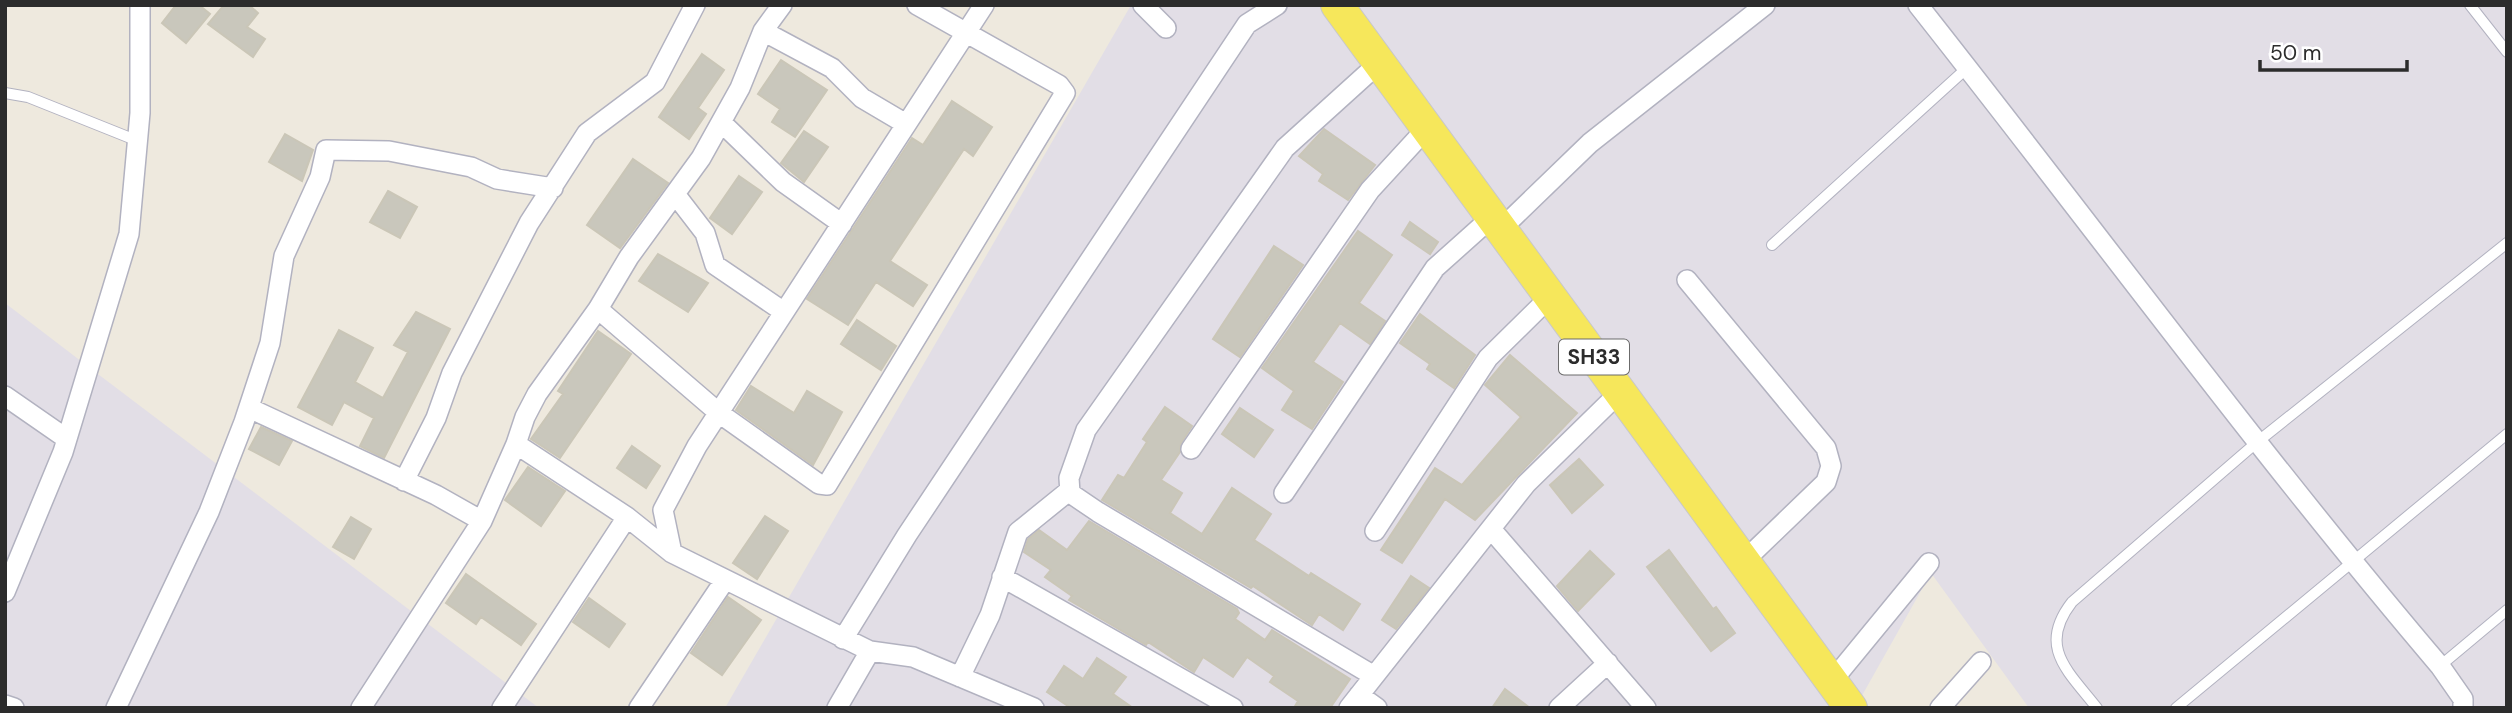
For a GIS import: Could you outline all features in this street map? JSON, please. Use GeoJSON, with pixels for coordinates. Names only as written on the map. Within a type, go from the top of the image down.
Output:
{"type":"FeatureCollection","features":[{"type":"Feature","properties":{"kind":"main road","name":"SH33"},"geometry":{"type":"LineString","coordinates":[[1337,5],[1851,708]]}},
{"type":"Feature","properties":{"kind":"street"},"geometry":{"type":"LineString","coordinates":[[5,592],[11,559],[67,439],[129,234],[138,141],[140,5]]}},
{"type":"Feature","properties":{"kind":"street"},"geometry":{"type":"LineString","coordinates":[[404,481],[436,418],[452,373],[529,223],[587,133],[655,82],[695,5]]}},
{"type":"Feature","properties":{"kind":"street"},"geometry":{"type":"LineString","coordinates":[[361,708],[482,521],[537,394],[598,309],[629,257],[676,194],[722,123],[763,31],[782,5]]}},
{"type":"Feature","properties":{"kind":"street"},"geometry":{"type":"LineString","coordinates":[[598,309],[719,413],[819,484],[827,485],[1065,93],[1059,85],[965,35],[917,5]]}},
{"type":"Feature","properties":{"kind":"street"},"geometry":{"type":"LineString","coordinates":[[672,553],[663,510],[719,413],[984,5]]}},
{"type":"Feature","properties":{"kind":"street"},"geometry":{"type":"LineString","coordinates":[[1143,5],[1166,28]]}},
{"type":"Feature","properties":{"kind":"street"},"geometry":{"type":"LineString","coordinates":[[843,639],[915,524],[1247,24],[1277,5]]}},
{"type":"Feature","properties":{"kind":"street"},"geometry":{"type":"LineString","coordinates":[[1284,493],[1435,268],[1496,223],[1590,143],[1765,5]]}},
{"type":"Feature","properties":{"kind":"street"},"geometry":{"type":"LineString","coordinates":[[1918,5],[2256,443],[2352,563],[2440,666],[2463,699],[2463,708]]}},
{"type":"Feature","properties":{"kind":"street"},"geometry":{"type":"LineString","coordinates":[[763,31],[832,68],[862,98],[906,124]]}},
{"type":"Feature","properties":{"kind":"street"},"geometry":{"type":"LineString","coordinates":[[1374,676],[1098,512],[1070,489],[1069,478],[1086,430],[1285,148],[1379,63]]}},
{"type":"Feature","properties":{"kind":"street"},"geometry":{"type":"LineString","coordinates":[[722,123],[783,182],[842,224]]}},
{"type":"Feature","properties":{"kind":"street"},"geometry":{"type":"LineString","coordinates":[[1191,449],[1370,190],[1427,128]]}},
{"type":"Feature","properties":{"kind":"street"},"geometry":{"type":"LineString","coordinates":[[116,708],[209,512],[249,408],[270,343],[284,256],[320,177],[326,150],[389,151],[471,167],[497,178],[553,188]]}},
{"type":"Feature","properties":{"kind":"street"},"geometry":{"type":"LineString","coordinates":[[676,194],[705,233],[715,265],[784,312]]}},
{"type":"Feature","properties":{"kind":"street"},"geometry":{"type":"LineString","coordinates":[[1687,280],[1826,448],[1830,466],[1826,482],[1744,561]]}},
{"type":"Feature","properties":{"kind":"street"},"geometry":{"type":"LineString","coordinates":[[1375,531],[1488,358],[1550,297]]}},
{"type":"Feature","properties":{"kind":"street"},"geometry":{"type":"LineString","coordinates":[[1377,708],[1354,701],[1526,484],[1620,392]]}},
{"type":"Feature","properties":{"kind":"street"},"geometry":{"type":"LineString","coordinates":[[5,396],[67,439]]}},
{"type":"Feature","properties":{"kind":"street"},"geometry":{"type":"LineString","coordinates":[[249,408],[482,521]]}},
{"type":"Feature","properties":{"kind":"street"},"geometry":{"type":"LineString","coordinates":[[516,444],[626,517],[672,553],[870,651],[913,657],[1034,708]]}},
{"type":"Feature","properties":{"kind":"street"},"geometry":{"type":"LineString","coordinates":[[960,677],[990,615],[1018,532],[1070,489]]}},
{"type":"Feature","properties":{"kind":"street"},"geometry":{"type":"LineString","coordinates":[[502,708],[626,517]]}},
{"type":"Feature","properties":{"kind":"street"},"geometry":{"type":"LineString","coordinates":[[1491,529],[1646,708]]}},
{"type":"Feature","properties":{"kind":"street"},"geometry":{"type":"LineString","coordinates":[[1832,681],[1929,563]]}},
{"type":"Feature","properties":{"kind":"street"},"geometry":{"type":"LineString","coordinates":[[1002,577],[1233,708]]}},
{"type":"Feature","properties":{"kind":"street"},"geometry":{"type":"LineString","coordinates":[[639,708],[725,580]]}},
{"type":"Feature","properties":{"kind":"street"},"geometry":{"type":"LineString","coordinates":[[837,708],[870,651]]}},
{"type":"Feature","properties":{"kind":"street"},"geometry":{"type":"LineString","coordinates":[[1940,708],[1981,662]]}},
{"type":"Feature","properties":{"kind":"street"},"geometry":{"type":"LineString","coordinates":[[1559,708],[1608,663]]}},
{"type":"Feature","properties":{"kind":"street"},"geometry":{"type":"LineString","coordinates":[[5,705],[14,708]]}},
{"type":"Feature","properties":{"kind":"lane"},"geometry":{"type":"LineString","coordinates":[[2470,5],[2507,52]]}},
{"type":"Feature","properties":{"kind":"lane"},"geometry":{"type":"LineString","coordinates":[[1772,244],[1967,68]]}},
{"type":"Feature","properties":{"kind":"lane"},"geometry":{"type":"LineString","coordinates":[[5,93],[28,97],[138,141]]}},
{"type":"Feature","properties":{"kind":"lane"},"geometry":{"type":"LineString","coordinates":[[2097,708],[2056,652],[2055,633],[2060,617],[2072,601],[2256,443],[2507,243]]}},
{"type":"Feature","properties":{"kind":"lane"},"geometry":{"type":"LineString","coordinates":[[2176,708],[2507,434]]}},
{"type":"Feature","properties":{"kind":"lane"},"geometry":{"type":"LineString","coordinates":[[2440,666],[2507,610]]}},
{"type":"Feature","properties":{"kind":"shaded area"},"geometry":{"type":"Polygon","coordinates":[[[1131,5],[2507,5],[2507,708],[2029,708],[1931,573],[1855,708],[725,708],[1131,5]]]}},
{"type":"Feature","properties":{"kind":"shaded area"},"geometry":{"type":"Polygon","coordinates":[[[5,303],[90,368],[539,708],[5,708],[5,303]]]}},
{"type":"Feature","properties":{"kind":"building"},"geometry":{"type":"Polygon","coordinates":[[[176,5],[199,5],[210,14],[186,43],[162,23],[176,5]]]}},
{"type":"Feature","properties":{"kind":"building"},"geometry":{"type":"Polygon","coordinates":[[[224,5],[249,5],[258,13],[247,27],[265,39],[253,57],[208,24],[224,5]]]}},
{"type":"Feature","properties":{"kind":"building"},"geometry":{"type":"Polygon","coordinates":[[[702,54],[724,70],[698,108],[706,114],[689,139],[659,117],[702,54]]]}},
{"type":"Feature","properties":{"kind":"building"},"geometry":{"type":"Polygon","coordinates":[[[781,60],[827,90],[795,137],[772,122],[780,109],[758,94],[781,60]]]}},
{"type":"Feature","properties":{"kind":"building"},"geometry":{"type":"Polygon","coordinates":[[[952,101],[992,127],[973,156],[964,149],[890,261],[927,285],[913,306],[876,282],[848,325],[807,299],[912,138],[923,145],[952,101]]]}},
{"type":"Feature","properties":{"kind":"building"},"geometry":{"type":"Polygon","coordinates":[[[1324,129],[1375,165],[1348,200],[1319,181],[1323,174],[1299,156],[1324,129]]]}},
{"type":"Feature","properties":{"kind":"building"},"geometry":{"type":"Polygon","coordinates":[[[804,131],[828,147],[804,182],[781,163],[804,131]]]}},
{"type":"Feature","properties":{"kind":"building"},"geometry":{"type":"Polygon","coordinates":[[[285,134],[313,150],[302,181],[269,162],[285,134]]]}},
{"type":"Feature","properties":{"kind":"building"},"geometry":{"type":"Polygon","coordinates":[[[633,159],[668,183],[620,248],[587,225],[633,159]]]}},
{"type":"Feature","properties":{"kind":"building"},"geometry":{"type":"Polygon","coordinates":[[[739,176],[762,192],[732,234],[710,218],[739,176]]]}},
{"type":"Feature","properties":{"kind":"building"},"geometry":{"type":"Polygon","coordinates":[[[388,191],[417,207],[400,238],[370,222],[388,191]]]}},
{"type":"Feature","properties":{"kind":"building"},"geometry":{"type":"Polygon","coordinates":[[[1410,222],[1438,242],[1430,254],[1402,235],[1410,222]]]}},
{"type":"Feature","properties":{"kind":"building"},"geometry":{"type":"Polygon","coordinates":[[[1358,231],[1392,255],[1359,303],[1385,321],[1370,344],[1340,323],[1313,362],[1343,382],[1312,429],[1282,410],[1294,391],[1262,368],[1358,231]]]}},
{"type":"Feature","properties":{"kind":"building"},"geometry":{"type":"Polygon","coordinates":[[[1274,246],[1303,265],[1240,357],[1213,339],[1274,246]]]}},
{"type":"Feature","properties":{"kind":"building"},"geometry":{"type":"Polygon","coordinates":[[[658,254],[708,283],[688,312],[639,281],[658,254]]]}},
{"type":"Feature","properties":{"kind":"building"},"geometry":{"type":"Polygon","coordinates":[[[416,312],[450,329],[384,458],[360,446],[374,418],[344,402],[332,425],[298,407],[339,330],[373,348],[355,382],[383,398],[408,352],[394,345],[416,312]]]}},
{"type":"Feature","properties":{"kind":"building"},"geometry":{"type":"Polygon","coordinates":[[[1420,314],[1475,355],[1454,388],[1427,369],[1430,364],[1400,343],[1420,314]]]}},
{"type":"Feature","properties":{"kind":"building"},"geometry":{"type":"Polygon","coordinates":[[[857,320],[896,346],[881,370],[841,344],[857,320]]]}},
{"type":"Feature","properties":{"kind":"building"},"geometry":{"type":"Polygon","coordinates":[[[598,331],[631,354],[560,458],[531,439],[563,394],[558,391],[598,331]]]}},
{"type":"Feature","properties":{"kind":"building"},"geometry":{"type":"Polygon","coordinates":[[[1510,355],[1577,413],[1475,520],[1445,499],[1402,563],[1381,550],[1435,468],[1462,485],[1521,417],[1485,385],[1510,355]]]}},
{"type":"Feature","properties":{"kind":"building"},"geometry":{"type":"Polygon","coordinates":[[[751,386],[794,413],[807,391],[842,412],[813,465],[736,410],[751,386]]]}},
{"type":"Feature","properties":{"kind":"building"},"geometry":{"type":"Polygon","coordinates":[[[1165,407],[1192,426],[1181,443],[1180,452],[1161,480],[1182,493],[1170,513],[1202,534],[1232,488],[1271,514],[1254,540],[1309,576],[1311,573],[1360,604],[1343,630],[1319,614],[1312,625],[1253,586],[1251,588],[1102,500],[1118,475],[1124,478],[1147,442],[1143,439],[1165,407]]]}},
{"type":"Feature","properties":{"kind":"building"},"geometry":{"type":"Polygon","coordinates":[[[1240,408],[1273,430],[1254,457],[1222,434],[1240,408]]]}},
{"type":"Feature","properties":{"kind":"building"},"geometry":{"type":"Polygon","coordinates":[[[261,427],[292,441],[279,465],[249,449],[261,427]]]}},
{"type":"Feature","properties":{"kind":"building"},"geometry":{"type":"Polygon","coordinates":[[[632,446],[660,466],[646,488],[617,468],[632,446]]]}},
{"type":"Feature","properties":{"kind":"building"},"geometry":{"type":"Polygon","coordinates":[[[1579,459],[1603,485],[1572,513],[1550,485],[1579,459]]]}},
{"type":"Feature","properties":{"kind":"building"},"geometry":{"type":"Polygon","coordinates":[[[528,467],[565,491],[541,526],[505,500],[528,467]]]}},
{"type":"Feature","properties":{"kind":"building"},"geometry":{"type":"Polygon","coordinates":[[[765,516],[788,531],[757,579],[733,563],[765,516]]]}},
{"type":"Feature","properties":{"kind":"building"},"geometry":{"type":"Polygon","coordinates":[[[351,517],[371,529],[354,559],[333,547],[351,517]]]}},
{"type":"Feature","properties":{"kind":"building"},"geometry":{"type":"Polygon","coordinates":[[[1089,521],[1237,609],[1239,613],[1235,619],[1265,640],[1272,630],[1350,679],[1330,708],[1294,708],[1298,701],[1270,682],[1274,676],[1247,657],[1233,677],[1203,657],[1194,672],[1148,642],[1146,645],[1069,600],[1072,596],[1045,577],[1051,570],[1024,552],[1028,539],[1039,530],[1067,550],[1089,521]]]}},
{"type":"Feature","properties":{"kind":"building"},"geometry":{"type":"Polygon","coordinates":[[[1669,550],[1713,609],[1716,607],[1735,633],[1711,651],[1647,567],[1669,550]]]}},
{"type":"Feature","properties":{"kind":"building"},"geometry":{"type":"Polygon","coordinates":[[[1590,551],[1614,574],[1578,611],[1557,586],[1590,551]]]}},
{"type":"Feature","properties":{"kind":"building"},"geometry":{"type":"Polygon","coordinates":[[[466,574],[536,624],[521,645],[481,617],[476,624],[446,603],[466,574]]]}},
{"type":"Feature","properties":{"kind":"building"},"geometry":{"type":"Polygon","coordinates":[[[1411,576],[1429,588],[1396,629],[1382,620],[1411,576]]]}},
{"type":"Feature","properties":{"kind":"building"},"geometry":{"type":"Polygon","coordinates":[[[728,597],[761,620],[722,675],[691,653],[728,597]]]}},
{"type":"Feature","properties":{"kind":"building"},"geometry":{"type":"Polygon","coordinates":[[[589,598],[625,624],[609,647],[573,622],[589,598]]]}},
{"type":"Feature","properties":{"kind":"building"},"geometry":{"type":"Polygon","coordinates":[[[1097,658],[1126,677],[1113,694],[1133,708],[1071,708],[1047,692],[1064,666],[1083,679],[1097,658]]]}},
{"type":"Feature","properties":{"kind":"building"},"geometry":{"type":"Polygon","coordinates":[[[1505,689],[1530,708],[1492,708],[1505,689]]]}}]}
